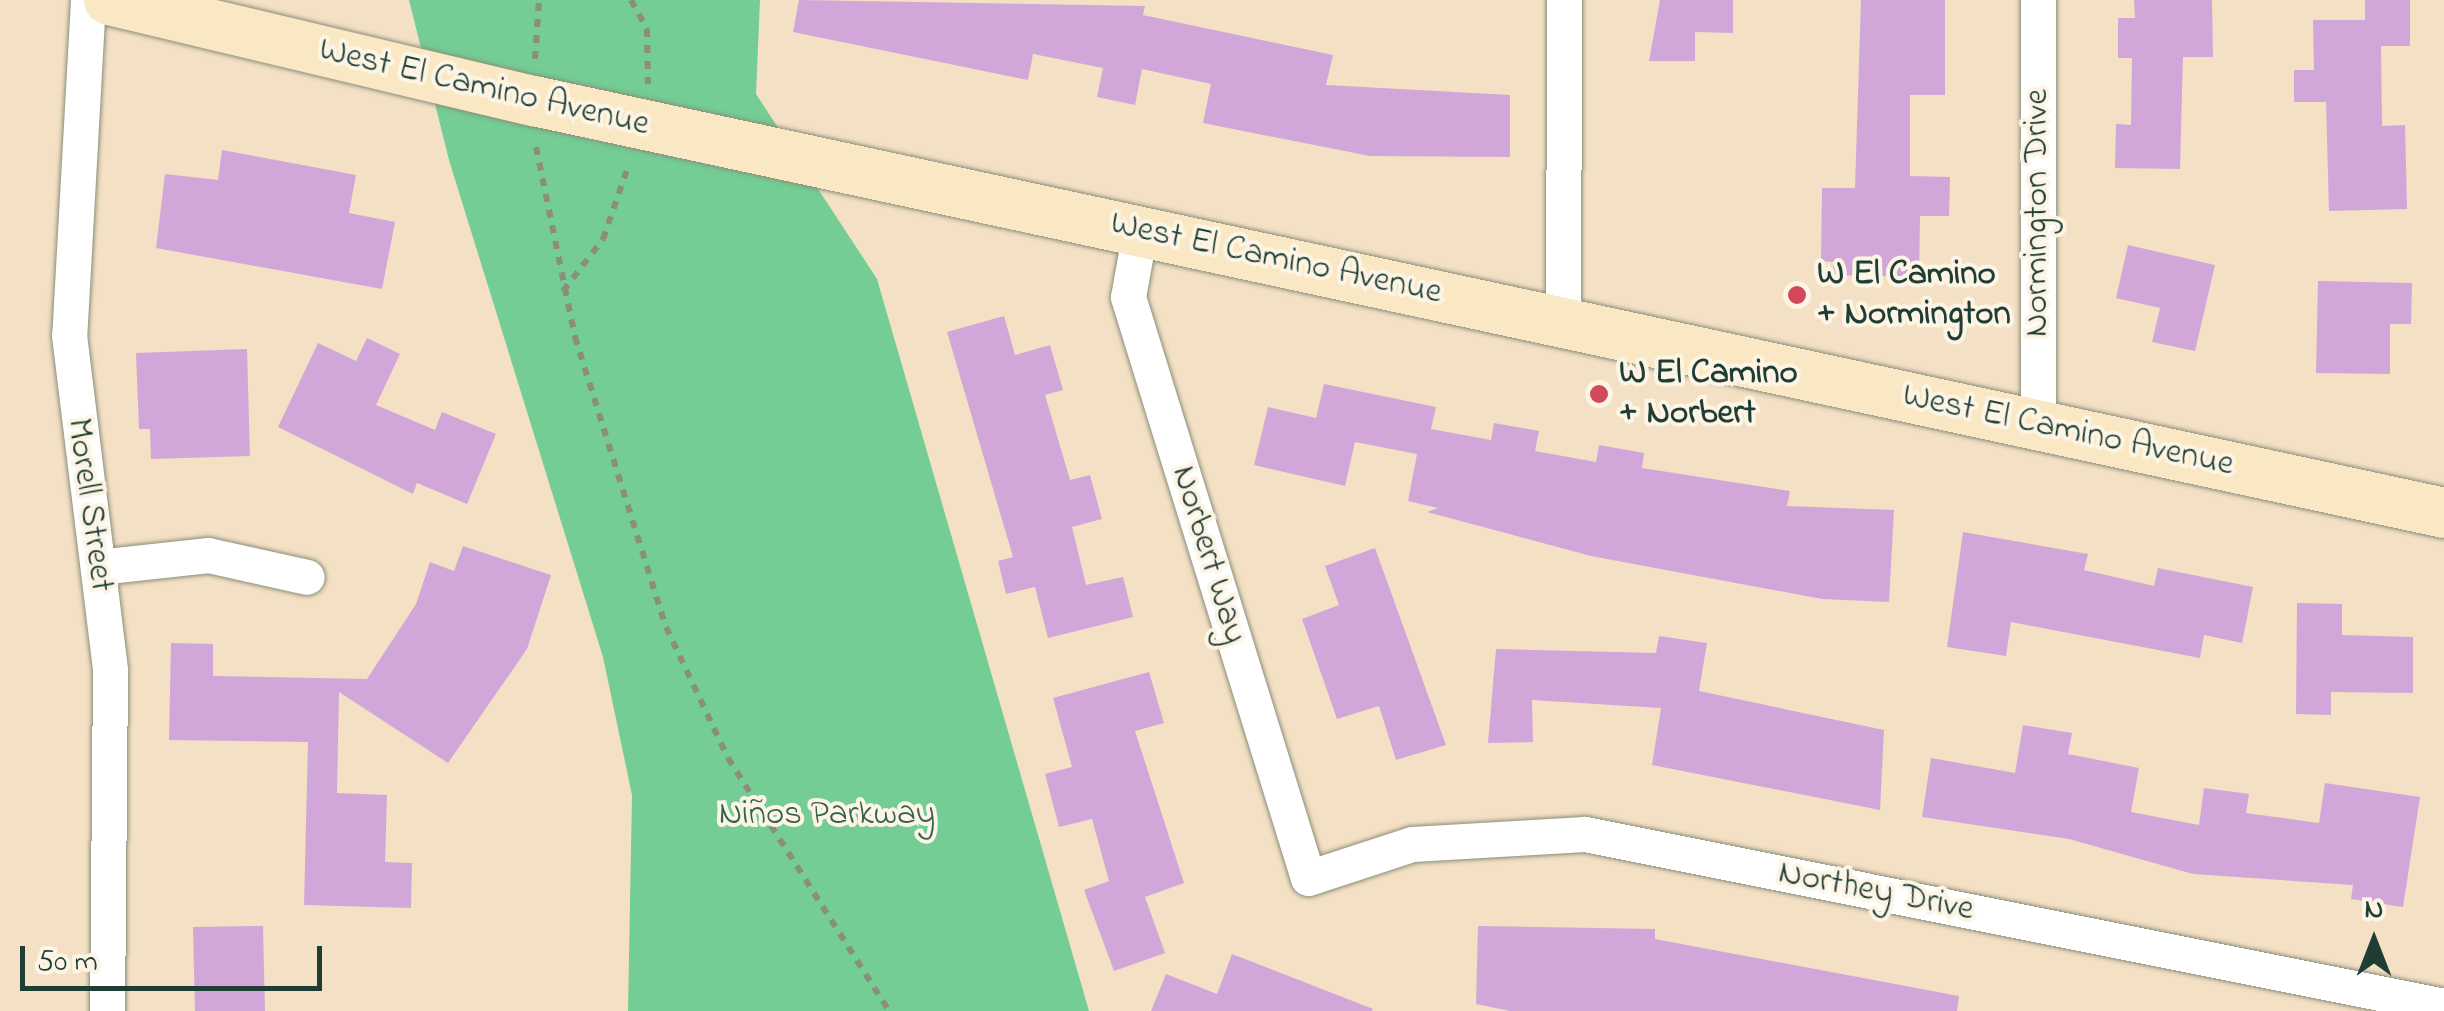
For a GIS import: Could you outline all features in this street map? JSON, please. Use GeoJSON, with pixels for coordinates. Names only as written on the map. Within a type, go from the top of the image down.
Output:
{"type":"FeatureCollection","features":[{"type":"Feature","properties":{"kind":"main road","name":"West El Camino Avenue"},"geometry":{"type":"LineString","coordinates":[[109,0],[1140,231],[1563,318],[2444,513]]}},
{"type":"Feature","properties":{"kind":"street","name":"Morell Street"},"geometry":{"type":"LineString","coordinates":[[88,0],[69,335],[98,567],[116,813],[107,1011]]}},
{"type":"Feature","properties":{"kind":"street"},"geometry":{"type":"LineString","coordinates":[[1563,318],[1564,0]]}},
{"type":"Feature","properties":{"kind":"street","name":"Normington Drive"},"geometry":{"type":"LineString","coordinates":[[2038,0],[2038,426]]}},
{"type":"Feature","properties":{"kind":"street","name":"Norbert Way"},"geometry":{"type":"LineString","coordinates":[[1140,231],[1128,298],[1308,878]]}},
{"type":"Feature","properties":{"kind":"street"},"geometry":{"type":"LineString","coordinates":[[98,567],[208,555],[307,577]]}},
{"type":"Feature","properties":{"kind":"street","name":"Northey Drive"},"geometry":{"type":"LineString","coordinates":[[1308,878],[1412,844],[1585,834],[2444,1006]]}},
{"type":"Feature","properties":{"kind":"path"},"geometry":{"type":"LineString","coordinates":[[536,32],[539,0]]}},
{"type":"Feature","properties":{"kind":"path"},"geometry":{"type":"LineString","coordinates":[[537,158],[575,337],[666,628],[728,758],[889,1011]]}},
{"type":"Feature","properties":{"kind":"green space","name":"Niños Parkway"},"geometry":{"type":"Polygon","coordinates":[[[409,0],[760,0],[756,94],[877,279],[1089,1011],[628,1011],[632,795],[603,657],[449,160],[409,0]]]}},
{"type":"Feature","properties":{"kind":"building"},"geometry":{"type":"Polygon","coordinates":[[[799,0],[1145,6],[1143,15],[1333,55],[1326,85],[1510,95],[1510,157],[1370,156],[1203,123],[1211,84],[1142,69],[1135,105],[1097,97],[1103,68],[1033,54],[1028,80],[793,32],[799,0]]]}},
{"type":"Feature","properties":{"kind":"building"},"geometry":{"type":"Polygon","coordinates":[[[1660,0],[1733,0],[1733,33],[1695,32],[1695,61],[1649,61],[1660,0]]]}},
{"type":"Feature","properties":{"kind":"building"},"geometry":{"type":"Polygon","coordinates":[[[1861,0],[1945,0],[1945,95],[1910,95],[1910,176],[1950,177],[1949,216],[1920,216],[1919,277],[1833,275],[1833,262],[1821,261],[1822,188],[1855,188],[1861,0]]]}},
{"type":"Feature","properties":{"kind":"building"},"geometry":{"type":"Polygon","coordinates":[[[2134,0],[2212,0],[2213,57],[2183,57],[2180,169],[2115,168],[2116,124],[2131,125],[2132,58],[2118,58],[2118,18],[2135,18],[2134,0]]]}},
{"type":"Feature","properties":{"kind":"building"},"geometry":{"type":"Polygon","coordinates":[[[2365,0],[2410,0],[2410,46],[2381,46],[2382,126],[2405,125],[2407,209],[2329,211],[2326,102],[2294,102],[2294,70],[2314,70],[2313,20],[2365,20],[2365,0]]]}},
{"type":"Feature","properties":{"kind":"building"},"geometry":{"type":"Polygon","coordinates":[[[222,150],[356,175],[349,213],[395,222],[382,289],[156,248],[165,174],[218,180],[222,150]]]}},
{"type":"Feature","properties":{"kind":"building"},"geometry":{"type":"Polygon","coordinates":[[[2128,245],[2215,265],[2195,351],[2152,342],[2160,308],[2116,298],[2128,245]]]}},
{"type":"Feature","properties":{"kind":"building"},"geometry":{"type":"Polygon","coordinates":[[[2318,281],[2412,283],[2411,324],[2390,324],[2390,374],[2316,373],[2318,281]]]}},
{"type":"Feature","properties":{"kind":"building"},"geometry":{"type":"Polygon","coordinates":[[[1004,316],[1015,355],[1050,345],[1063,390],[1045,395],[1070,480],[1090,475],[1102,519],[1072,527],[1086,585],[1123,577],[1133,617],[1048,638],[1035,587],[1006,594],[998,561],[1013,557],[947,332],[1004,316]]]}},
{"type":"Feature","properties":{"kind":"building"},"geometry":{"type":"Polygon","coordinates":[[[367,338],[400,354],[376,405],[435,430],[442,412],[496,434],[467,504],[417,483],[413,494],[278,427],[318,343],[356,361],[367,338]]]}},
{"type":"Feature","properties":{"kind":"building"},"geometry":{"type":"Polygon","coordinates":[[[247,349],[250,456],[151,459],[150,429],[139,429],[136,353],[247,349]]]}},
{"type":"Feature","properties":{"kind":"building"},"geometry":{"type":"Polygon","coordinates":[[[1324,384],[1436,407],[1431,429],[1491,440],[1494,423],[1539,431],[1535,451],[1596,462],[1599,445],[1644,453],[1642,468],[1790,491],[1787,506],[1894,510],[1889,602],[1822,599],[1591,556],[1427,512],[1438,508],[1408,501],[1417,454],[1355,442],[1345,486],[1254,465],[1268,407],[1316,418],[1324,384]]]}},
{"type":"Feature","properties":{"kind":"building"},"geometry":{"type":"Polygon","coordinates":[[[1963,532],[2088,554],[2084,570],[2154,586],[2158,568],[2253,587],[2242,643],[2204,635],[2200,658],[2011,622],[2006,656],[1947,647],[1963,532]]]}},
{"type":"Feature","properties":{"kind":"building"},"geometry":{"type":"Polygon","coordinates":[[[463,546],[551,575],[527,649],[448,763],[339,692],[337,793],[387,795],[385,862],[412,863],[411,908],[304,905],[308,742],[169,740],[171,643],[213,644],[213,676],[367,679],[416,604],[430,562],[454,571],[463,546]]]}},
{"type":"Feature","properties":{"kind":"building"},"geometry":{"type":"Polygon","coordinates":[[[1375,548],[1446,745],[1396,760],[1379,706],[1337,719],[1302,619],[1339,605],[1325,566],[1375,548]]]}},
{"type":"Feature","properties":{"kind":"building"},"geometry":{"type":"Polygon","coordinates":[[[2297,603],[2342,604],[2342,635],[2413,637],[2413,693],[2331,692],[2331,715],[2296,714],[2297,603]]]}},
{"type":"Feature","properties":{"kind":"building"},"geometry":{"type":"Polygon","coordinates":[[[1659,636],[1707,643],[1699,691],[1884,730],[1880,810],[1652,765],[1661,708],[1532,700],[1533,742],[1488,743],[1496,649],[1656,653],[1659,636]]]}},
{"type":"Feature","properties":{"kind":"building"},"geometry":{"type":"Polygon","coordinates":[[[1149,672],[1164,723],[1135,731],[1184,883],[1145,897],[1165,953],[1114,971],[1084,890],[1109,881],[1092,819],[1059,827],[1045,774],[1072,767],[1053,698],[1149,672]]]}},
{"type":"Feature","properties":{"kind":"building"},"geometry":{"type":"Polygon","coordinates":[[[2023,725],[2072,733],[2068,754],[2139,768],[2131,812],[2199,825],[2204,788],[2249,794],[2246,813],[2319,823],[2325,783],[2420,797],[2403,907],[2351,899],[2353,885],[2193,874],[2069,839],[1922,817],[1931,758],[2015,773],[2023,725]]]}},
{"type":"Feature","properties":{"kind":"building"},"geometry":{"type":"Polygon","coordinates":[[[263,926],[265,1011],[195,1011],[193,927],[263,926]]]}},
{"type":"Feature","properties":{"kind":"building"},"geometry":{"type":"Polygon","coordinates":[[[1478,926],[1655,929],[1655,939],[1959,996],[1957,1011],[1510,1011],[1476,1004],[1478,926]]]}},
{"type":"Feature","properties":{"kind":"building"},"geometry":{"type":"Polygon","coordinates":[[[1232,954],[1373,1009],[1151,1011],[1166,974],[1217,994],[1232,954]]]}},
{"type":"Feature","properties":{"kind":"place","name":"W El Camino + Normington"},"geometry":{"type":"Point","coordinates":[1797,295]}},
{"type":"Feature","properties":{"kind":"place","name":"W El Camino + Norbert"},"geometry":{"type":"Point","coordinates":[1599,394]}}]}
